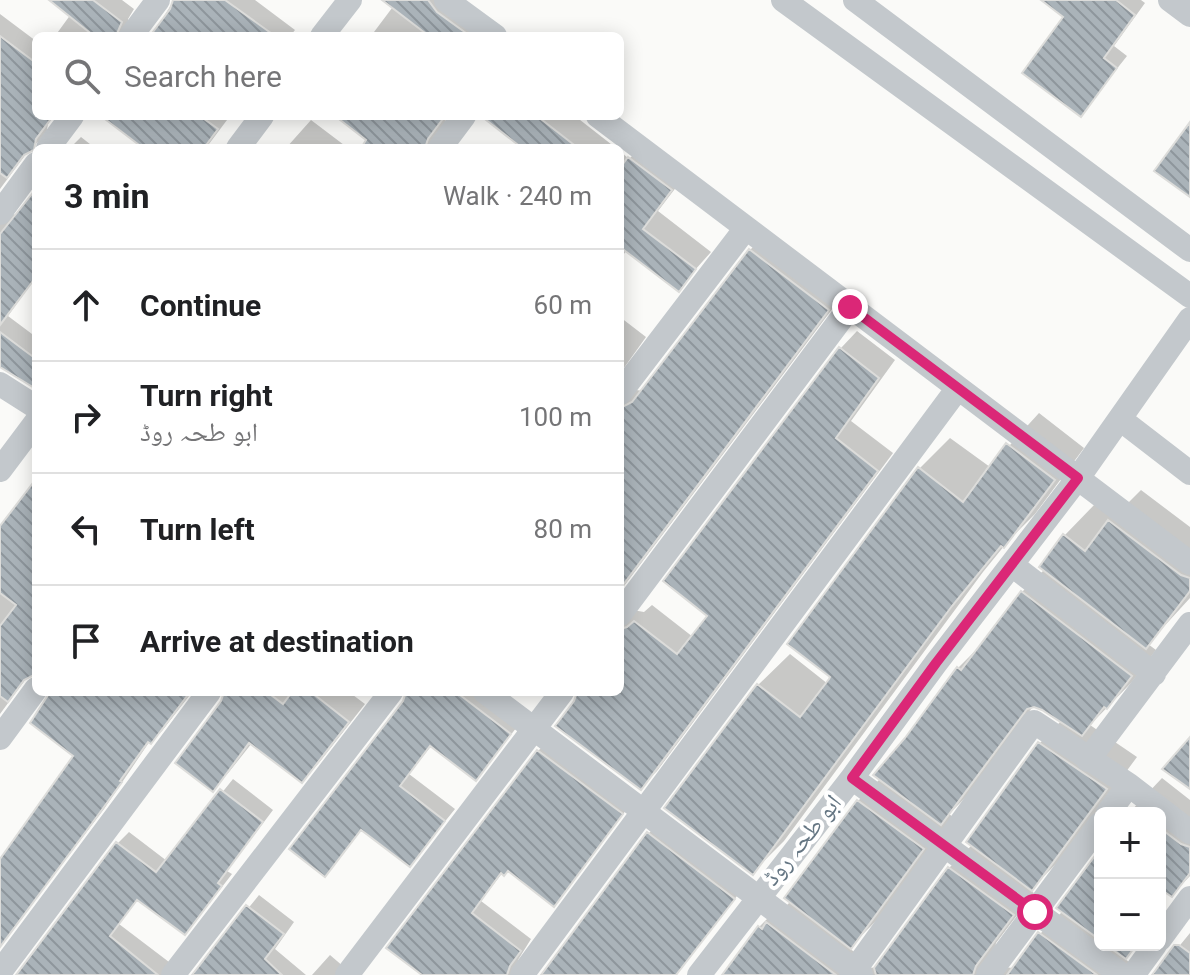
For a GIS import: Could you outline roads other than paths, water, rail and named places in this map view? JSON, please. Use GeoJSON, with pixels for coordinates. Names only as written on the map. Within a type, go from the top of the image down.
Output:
{"type":"FeatureCollection","features":[{"type":"Feature","properties":{"kind":"street"},"geometry":{"type":"LineString","coordinates":[[134,32],[158,0]]}},
{"type":"Feature","properties":{"kind":"street"},"geometry":{"type":"LineString","coordinates":[[325,32],[350,0]]}},
{"type":"Feature","properties":{"kind":"street"},"geometry":{"type":"LineString","coordinates":[[446,0],[490,32]]}},
{"type":"Feature","properties":{"kind":"street"},"geometry":{"type":"LineString","coordinates":[[783,0],[1190,296]]}},
{"type":"Feature","properties":{"kind":"street"},"geometry":{"type":"LineString","coordinates":[[855,0],[1190,250]]}},
{"type":"Feature","properties":{"kind":"street"},"geometry":{"type":"LineString","coordinates":[[1170,0],[1190,15]]}},
{"type":"Feature","properties":{"kind":"street"},"geometry":{"type":"LineString","coordinates":[[51,144],[69,120]]}},
{"type":"Feature","properties":{"kind":"street"},"geometry":{"type":"LineString","coordinates":[[241,144],[259,120]]}},
{"type":"Feature","properties":{"kind":"street"},"geometry":{"type":"LineString","coordinates":[[443,144],[461,120]]}},
{"type":"Feature","properties":{"kind":"street"},"geometry":{"type":"LineString","coordinates":[[601,120],[622,144]]}},
{"type":"Feature","properties":{"kind":"street"},"geometry":{"type":"LineString","coordinates":[[624,146],[746,228],[1190,563]]}},
{"type":"Feature","properties":{"kind":"street"},"geometry":{"type":"LineString","coordinates":[[0,213],[32,169]]}},
{"type":"Feature","properties":{"kind":"street"},"geometry":{"type":"LineString","coordinates":[[624,388],[746,228]]}},
{"type":"Feature","properties":{"kind":"street"},"geometry":{"type":"LineString","coordinates":[[624,609],[850,307]]}},
{"type":"Feature","properties":{"kind":"street","name":"ابو طحہ روڈ"},"geometry":{"type":"LineString","coordinates":[[699,975],[1078,478],[1190,319]]}},
{"type":"Feature","properties":{"kind":"street"},"geometry":{"type":"LineString","coordinates":[[0,384],[32,404]]}},
{"type":"Feature","properties":{"kind":"street"},"geometry":{"type":"LineString","coordinates":[[522,975],[958,388]]}},
{"type":"Feature","properties":{"kind":"street"},"geometry":{"type":"LineString","coordinates":[[1120,419],[1190,473]]}},
{"type":"Feature","properties":{"kind":"street"},"geometry":{"type":"LineString","coordinates":[[0,470],[32,427]]}},
{"type":"Feature","properties":{"kind":"street"},"geometry":{"type":"LineString","coordinates":[[1012,565],[1154,674]]}},
{"type":"Feature","properties":{"kind":"street"},"geometry":{"type":"LineString","coordinates":[[1088,760],[1190,624]]}},
{"type":"Feature","properties":{"kind":"street"},"geometry":{"type":"LineString","coordinates":[[0,738],[32,694]]}},
{"type":"Feature","properties":{"kind":"street"},"geometry":{"type":"LineString","coordinates":[[0,972],[206,696]]}},
{"type":"Feature","properties":{"kind":"street"},"geometry":{"type":"LineString","coordinates":[[173,975],[388,696]]}},
{"type":"Feature","properties":{"kind":"street"},"geometry":{"type":"LineString","coordinates":[[491,696],[855,973],[942,845],[1034,722],[1129,785],[1190,832]]}},
{"type":"Feature","properties":{"kind":"street"},"geometry":{"type":"LineString","coordinates":[[347,975],[559,696]]}},
{"type":"Feature","properties":{"kind":"street"},"geometry":{"type":"LineString","coordinates":[[852,778],[1122,975]]}},
{"type":"Feature","properties":{"kind":"street"},"geometry":{"type":"LineString","coordinates":[[1112,807],[1129,785]]}},
{"type":"Feature","properties":{"kind":"street"},"geometry":{"type":"LineString","coordinates":[[988,975],[1094,832]]}},
{"type":"Feature","properties":{"kind":"street"},"geometry":{"type":"LineString","coordinates":[[1166,931],[1190,898]]}},
{"type":"Feature","properties":{"kind":"street"},"geometry":{"type":"LineString","coordinates":[[1133,975],[1151,951]]}}]}
